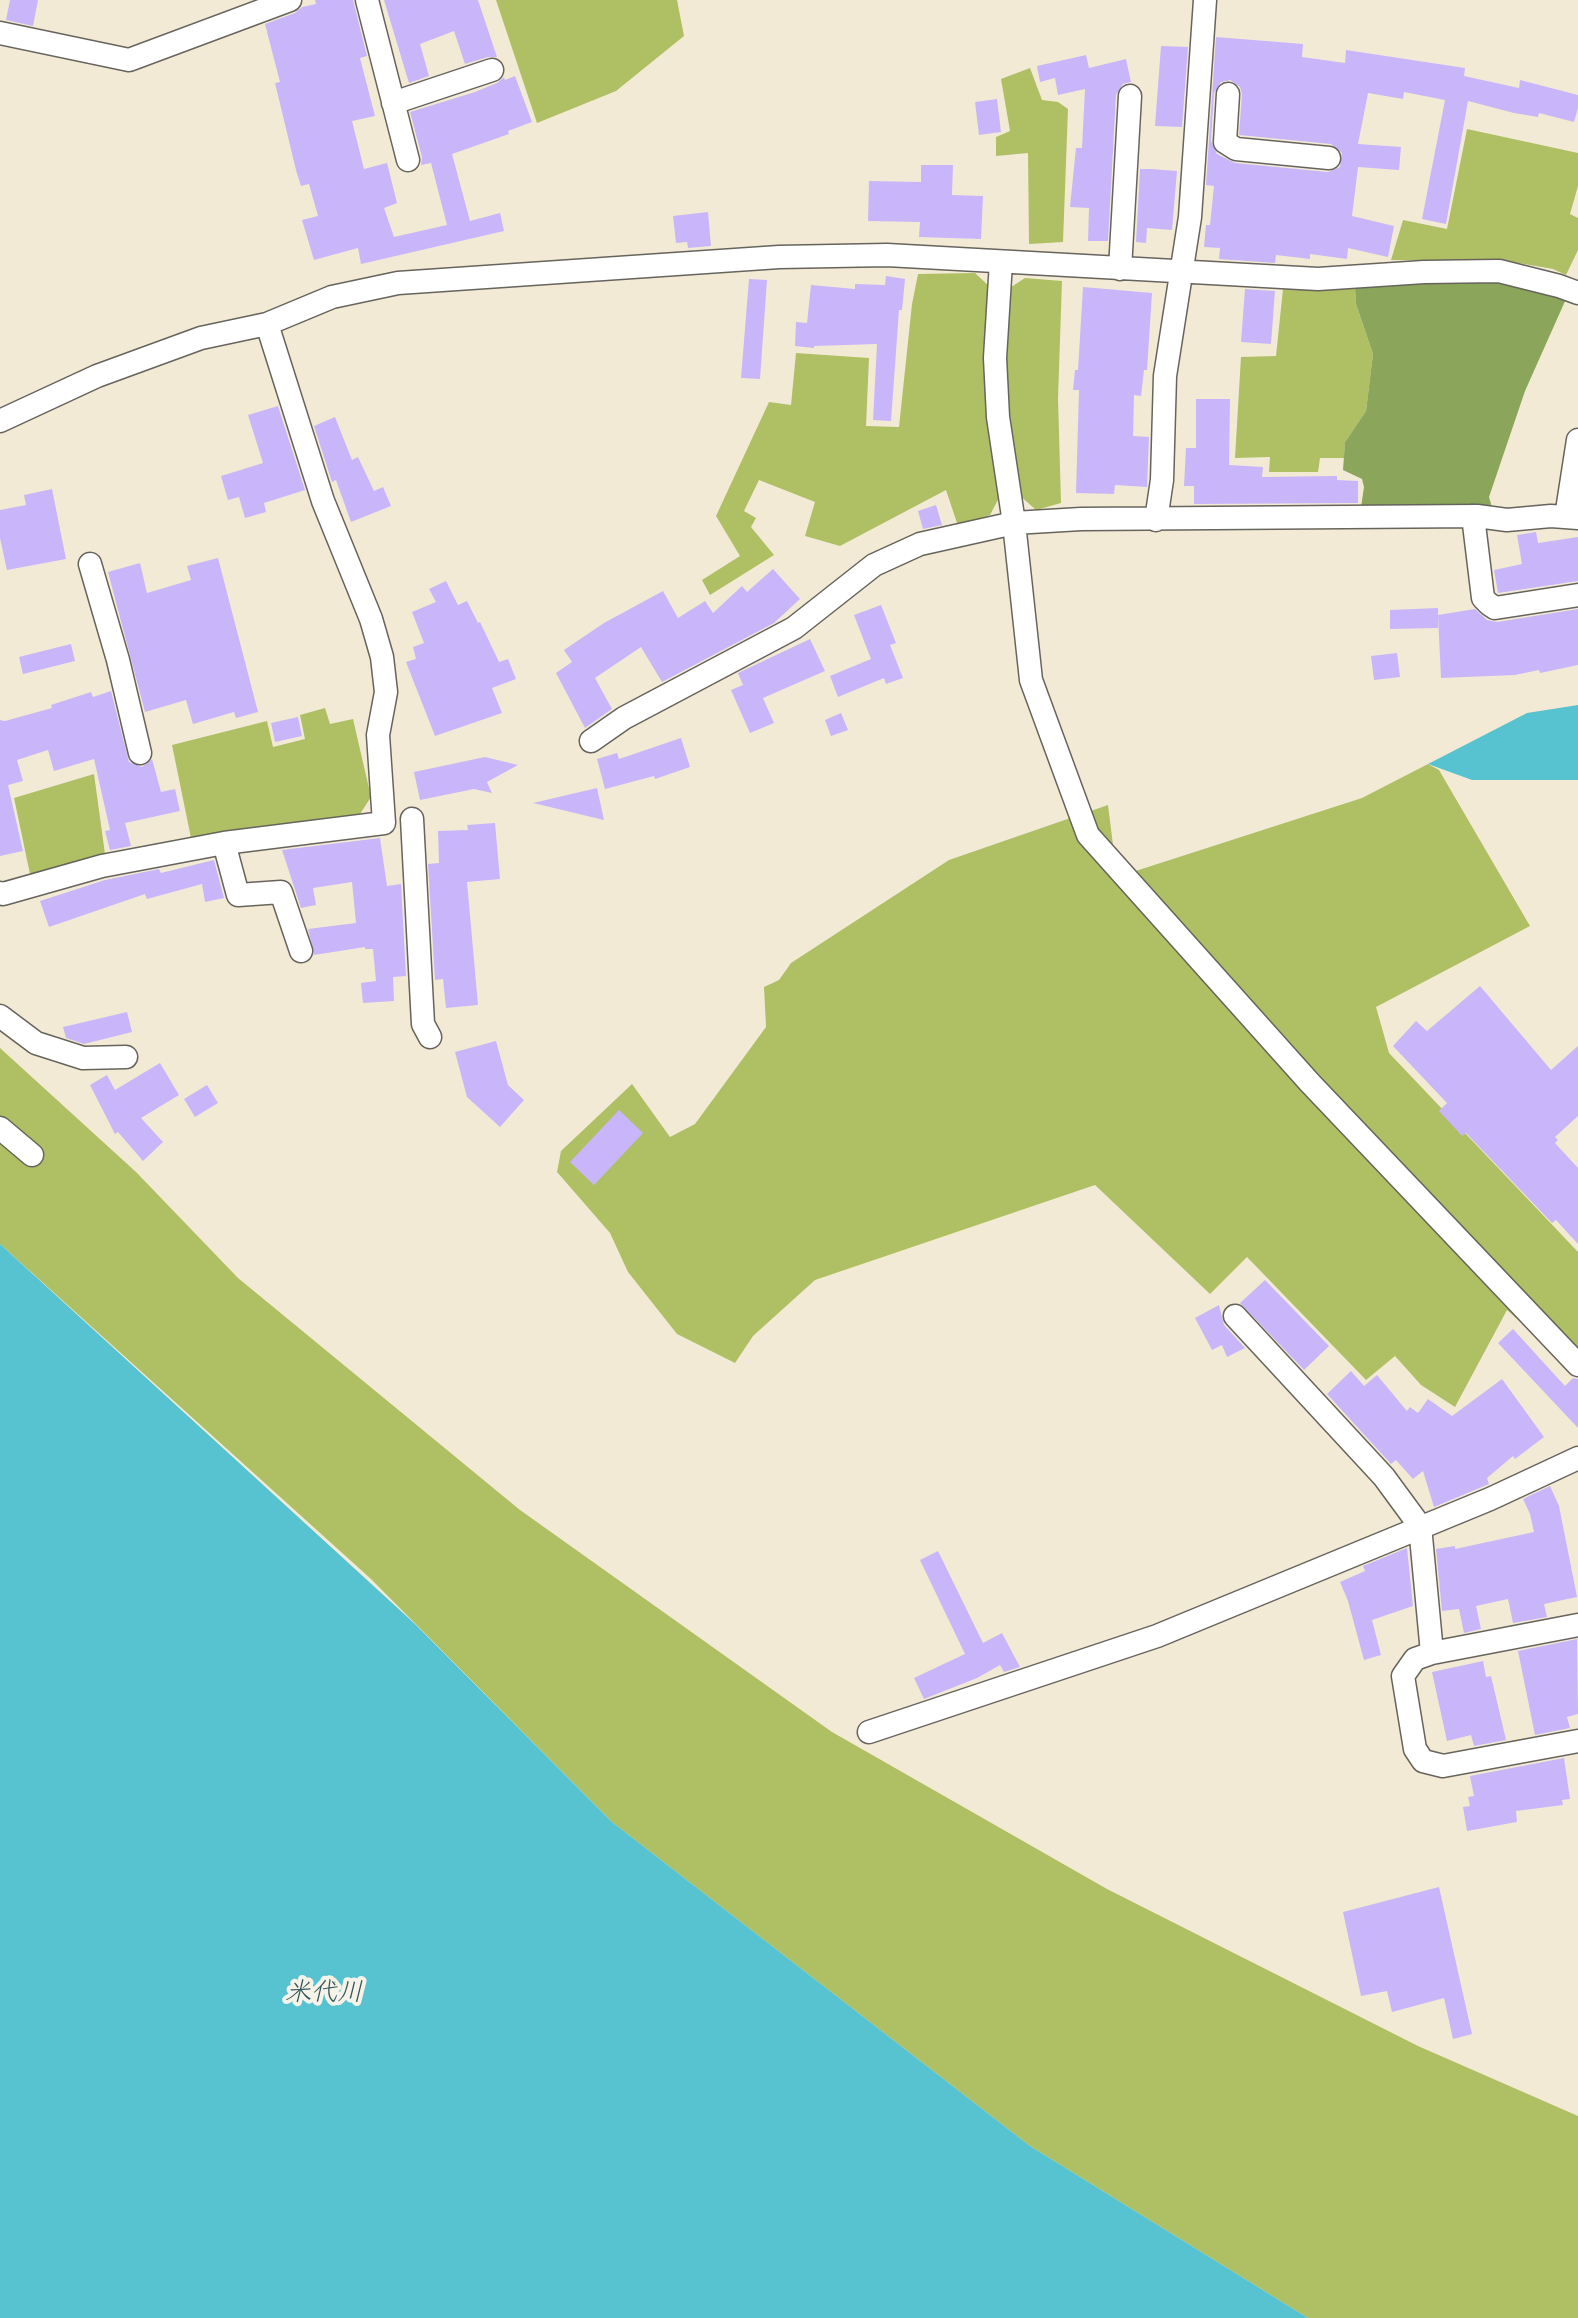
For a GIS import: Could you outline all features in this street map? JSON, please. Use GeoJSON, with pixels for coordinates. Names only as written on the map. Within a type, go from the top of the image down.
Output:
{"type":"FeatureCollection","features":[{"type":"Feature","properties":{"kind":"street"},"geometry":{"type":"LineString","coordinates":[[0,33],[129,60],[290,0]]}},
{"type":"Feature","properties":{"kind":"street"},"geometry":{"type":"LineString","coordinates":[[367,0],[408,160]]}},
{"type":"Feature","properties":{"kind":"street"},"geometry":{"type":"LineString","coordinates":[[1156,520],[1162,480],[1165,376],[1190,217],[1205,0]]}},
{"type":"Feature","properties":{"kind":"street"},"geometry":{"type":"LineString","coordinates":[[393,103],[492,70]]}},
{"type":"Feature","properties":{"kind":"street"},"geometry":{"type":"LineString","coordinates":[[1228,94],[1225,142],[1236,149],[1329,158]]}},
{"type":"Feature","properties":{"kind":"street"},"geometry":{"type":"LineString","coordinates":[[1120,269],[1130,96]]}},
{"type":"Feature","properties":{"kind":"street"},"geometry":{"type":"LineString","coordinates":[[0,421],[97,376],[201,338],[267,324],[332,297],[398,283],[475,276],[779,257],[887,255],[1318,279],[1499,271],[1578,293]]}},
{"type":"Feature","properties":{"kind":"street"},"geometry":{"type":"LineString","coordinates":[[1001,262],[995,358],[998,417],[1014,523],[1031,680],[1088,835],[1310,1083],[1578,1365]]}},
{"type":"Feature","properties":{"kind":"street"},"geometry":{"type":"LineString","coordinates":[[0,893],[102,866],[224,843],[384,823],[378,761],[378,735],[386,692],[382,657],[371,619],[323,501],[267,324]]}},
{"type":"Feature","properties":{"kind":"street"},"geometry":{"type":"LineString","coordinates":[[591,741],[624,718],[794,628],[874,565],[920,544],[1014,523],[1081,519],[1473,516],[1507,520],[1572,517],[1578,440]]}},
{"type":"Feature","properties":{"kind":"street"},"geometry":{"type":"LineString","coordinates":[[1473,516],[1483,598],[1489,604],[1495,608],[1578,595]]}},
{"type":"Feature","properties":{"kind":"street"},"geometry":{"type":"LineString","coordinates":[[90,564],[118,660],[140,753]]}},
{"type":"Feature","properties":{"kind":"street"},"geometry":{"type":"LineString","coordinates":[[412,819],[423,1024],[430,1037]]}},
{"type":"Feature","properties":{"kind":"street"},"geometry":{"type":"LineString","coordinates":[[224,843],[238,895],[281,892],[301,951]]}},
{"type":"Feature","properties":{"kind":"street"},"geometry":{"type":"LineString","coordinates":[[0,1016],[36,1043],[83,1058],[126,1057]]}},
{"type":"Feature","properties":{"kind":"street"},"geometry":{"type":"LineString","coordinates":[[0,1128],[32,1155]]}},
{"type":"Feature","properties":{"kind":"street"},"geometry":{"type":"LineString","coordinates":[[1235,1316],[1384,1477],[1420,1526],[1432,1653]]}},
{"type":"Feature","properties":{"kind":"street"},"geometry":{"type":"LineString","coordinates":[[869,1732],[1157,1636],[1490,1499],[1578,1458]]}},
{"type":"Feature","properties":{"kind":"street"},"geometry":{"type":"LineString","coordinates":[[1578,1625],[1432,1653],[1415,1659],[1403,1676],[1415,1749],[1423,1761],[1443,1766],[1578,1741]]}},
{"type":"Feature","properties":{"kind":"green space"},"geometry":{"type":"Polygon","coordinates":[[[496,0],[677,0],[684,36],[616,91],[537,123],[496,0]]]}},
{"type":"Feature","properties":{"kind":"green space"},"geometry":{"type":"Polygon","coordinates":[[[1030,68],[1042,100],[1058,102],[1068,109],[1063,242],[1029,244],[1028,153],[996,156],[996,137],[1010,131],[1001,79],[1030,68]]]}},
{"type":"Feature","properties":{"kind":"green space"},"geometry":{"type":"Polygon","coordinates":[[[1467,129],[1578,153],[1578,186],[1570,214],[1578,218],[1578,250],[1566,275],[1553,269],[1507,261],[1391,260],[1403,220],[1447,229],[1467,129]]]}},
{"type":"Feature","properties":{"kind":"green space"},"geometry":{"type":"Polygon","coordinates":[[[975,273],[990,287],[984,346],[986,391],[1000,496],[990,515],[958,526],[946,490],[840,546],[805,536],[815,502],[759,480],[744,511],[756,518],[751,527],[774,555],[710,595],[702,580],[740,556],[716,516],[769,402],[791,405],[796,353],[869,358],[866,426],[899,427],[918,274],[975,273]]]}},
{"type":"Feature","properties":{"kind":"green space"},"geometry":{"type":"Polygon","coordinates":[[[1025,278],[1062,281],[1058,398],[1061,503],[1036,510],[1017,493],[1005,347],[1008,289],[1025,278]]]}},
{"type":"Feature","properties":{"kind":"green space"},"geometry":{"type":"Polygon","coordinates":[[[1444,280],[1505,281],[1566,299],[1525,391],[1489,497],[1493,511],[1360,514],[1364,487],[1362,479],[1343,470],[1345,442],[1366,411],[1373,354],[1356,304],[1355,288],[1444,280]]]}},
{"type":"Feature","properties":{"kind":"green space"},"geometry":{"type":"Polygon","coordinates":[[[1355,288],[1356,304],[1373,354],[1366,411],[1345,442],[1344,458],[1320,458],[1318,472],[1269,472],[1270,457],[1235,458],[1241,357],[1276,356],[1283,289],[1355,288]]]}},
{"type":"Feature","properties":{"kind":"green space"},"geometry":{"type":"Polygon","coordinates":[[[325,708],[330,724],[353,719],[371,797],[360,814],[191,838],[172,745],[267,721],[273,747],[305,739],[300,715],[325,708]]]}},
{"type":"Feature","properties":{"kind":"green space"},"geometry":{"type":"Polygon","coordinates":[[[1428,764],[1439,770],[1530,926],[1376,1007],[1389,1053],[1578,1252],[1578,1373],[1507,1310],[1455,1407],[1421,1385],[1395,1356],[1366,1380],[1247,1257],[1210,1294],[1095,1185],[815,1280],[753,1336],[735,1363],[677,1334],[628,1272],[610,1233],[557,1172],[561,1151],[632,1084],[670,1137],[695,1124],[766,1027],[764,987],[779,980],[791,963],[949,860],[1108,805],[1117,877],[1362,798],[1428,764]]]}},
{"type":"Feature","properties":{"kind":"green space"},"geometry":{"type":"Polygon","coordinates":[[[94,774],[105,854],[30,874],[14,798],[94,774]]]}},
{"type":"Feature","properties":{"kind":"green space"},"geometry":{"type":"Polygon","coordinates":[[[0,1048],[136,1172],[238,1278],[520,1510],[832,1732],[1107,1889],[1418,2046],[1578,2116],[1578,2318],[1308,2318],[1030,2146],[612,1822],[371,1579],[0,1244],[0,1048]]]}},
{"type":"Feature","properties":{"kind":"water"},"geometry":{"type":"Polygon","coordinates":[[[1578,705],[1578,780],[1472,780],[1428,764],[1527,713],[1578,705]]]}},
{"type":"Feature","properties":{"kind":"water","name":"米代川"},"geometry":{"type":"Polygon","coordinates":[[[0,1244],[414,1623],[612,1822],[1030,2146],[1308,2318],[0,2318],[0,1244]]]}},
{"type":"Feature","properties":{"kind":"building"},"geometry":{"type":"Polygon","coordinates":[[[10,0],[38,0],[33,26],[6,20],[10,0]]]}},
{"type":"Feature","properties":{"kind":"building"},"geometry":{"type":"Polygon","coordinates":[[[315,0],[353,0],[367,56],[360,58],[375,116],[352,121],[364,169],[387,163],[397,203],[384,208],[394,237],[447,225],[431,163],[421,165],[422,157],[410,112],[475,92],[504,77],[505,80],[515,76],[532,122],[508,131],[509,134],[452,154],[470,221],[500,213],[504,231],[361,264],[358,248],[314,260],[302,220],[318,216],[309,184],[301,186],[296,170],[275,83],[280,82],[265,24],[316,4],[315,0]]]}},
{"type":"Feature","properties":{"kind":"building"},"geometry":{"type":"Polygon","coordinates":[[[384,0],[478,0],[497,57],[465,64],[454,31],[420,44],[429,76],[409,83],[384,0]]]}},
{"type":"Feature","properties":{"kind":"building"},"geometry":{"type":"Polygon","coordinates":[[[1216,37],[1303,44],[1302,57],[1345,63],[1346,50],[1465,68],[1464,76],[1519,88],[1520,80],[1578,95],[1574,122],[1539,113],[1538,117],[1514,113],[1468,101],[1446,224],[1422,219],[1445,100],[1404,92],[1403,99],[1368,93],[1358,144],[1401,147],[1399,170],[1358,167],[1352,216],[1394,226],[1388,257],[1348,248],[1347,259],[1310,254],[1310,259],[1276,255],[1275,263],[1219,259],[1220,248],[1204,247],[1214,186],[1206,185],[1216,37]],[[1230,80],[1221,82],[1214,93],[1211,141],[1217,154],[1235,163],[1328,172],[1340,167],[1342,153],[1331,144],[1239,135],[1240,87],[1230,80]]]}},
{"type":"Feature","properties":{"kind":"building"},"geometry":{"type":"Polygon","coordinates":[[[1161,46],[1188,47],[1182,127],[1155,126],[1161,46]]]}},
{"type":"Feature","properties":{"kind":"building"},"geometry":{"type":"Polygon","coordinates":[[[1086,55],[1089,68],[1126,59],[1131,82],[1123,84],[1116,95],[1108,241],[1088,241],[1089,208],[1070,207],[1076,148],[1082,148],[1085,89],[1058,95],[1055,78],[1040,82],[1037,66],[1086,55]]]}},
{"type":"Feature","properties":{"kind":"building"},"geometry":{"type":"Polygon","coordinates":[[[997,99],[1001,132],[979,135],[975,102],[997,99]]]}},
{"type":"Feature","properties":{"kind":"building"},"geometry":{"type":"Polygon","coordinates":[[[921,165],[953,165],[952,195],[983,196],[981,239],[919,237],[920,222],[868,221],[869,181],[921,182],[921,165]]]}},
{"type":"Feature","properties":{"kind":"building"},"geometry":{"type":"Polygon","coordinates":[[[1140,169],[1177,171],[1172,230],[1147,228],[1146,243],[1136,242],[1140,169]]]}},
{"type":"Feature","properties":{"kind":"building"},"geometry":{"type":"Polygon","coordinates":[[[708,212],[711,246],[688,248],[687,242],[676,243],[673,216],[708,212]]]}},
{"type":"Feature","properties":{"kind":"building"},"geometry":{"type":"Polygon","coordinates":[[[886,276],[905,279],[902,310],[899,310],[891,421],[873,420],[877,344],[814,348],[795,346],[796,322],[807,323],[811,285],[855,289],[855,284],[885,285],[886,276]]]}},
{"type":"Feature","properties":{"kind":"building"},"geometry":{"type":"Polygon","coordinates":[[[749,279],[767,280],[760,379],[741,378],[749,279]]]}},
{"type":"Feature","properties":{"kind":"building"},"geometry":{"type":"Polygon","coordinates":[[[1083,287],[1152,293],[1147,370],[1144,370],[1141,396],[1134,395],[1133,436],[1149,437],[1147,487],[1115,485],[1114,494],[1076,493],[1079,390],[1073,390],[1075,370],[1078,370],[1083,287]]]}},
{"type":"Feature","properties":{"kind":"building"},"geometry":{"type":"Polygon","coordinates":[[[1245,289],[1275,291],[1271,344],[1241,342],[1245,289]]]}},
{"type":"Feature","properties":{"kind":"building"},"geometry":{"type":"Polygon","coordinates":[[[1196,399],[1230,399],[1229,465],[1263,467],[1262,477],[1337,476],[1337,480],[1358,481],[1358,503],[1194,504],[1194,486],[1184,486],[1186,448],[1196,448],[1196,399]]]}},
{"type":"Feature","properties":{"kind":"building"},"geometry":{"type":"Polygon","coordinates":[[[278,406],[305,490],[264,503],[266,512],[245,518],[239,497],[228,500],[221,476],[263,463],[248,415],[278,406]]]}},
{"type":"Feature","properties":{"kind":"building"},"geometry":{"type":"Polygon","coordinates":[[[335,417],[352,460],[358,457],[374,491],[383,487],[391,506],[351,522],[336,480],[332,482],[314,426],[335,417]]]}},
{"type":"Feature","properties":{"kind":"building"},"geometry":{"type":"Polygon","coordinates":[[[52,489],[66,559],[7,570],[0,538],[0,510],[26,505],[24,495],[52,489]]]}},
{"type":"Feature","properties":{"kind":"building"},"geometry":{"type":"Polygon","coordinates":[[[936,505],[942,525],[923,529],[918,511],[936,505]]]}},
{"type":"Feature","properties":{"kind":"building"},"geometry":{"type":"Polygon","coordinates":[[[1536,532],[1538,543],[1578,537],[1578,581],[1498,593],[1494,570],[1522,564],[1517,535],[1536,532]]]}},
{"type":"Feature","properties":{"kind":"building"},"geometry":{"type":"Polygon","coordinates":[[[218,558],[258,712],[236,718],[234,712],[193,724],[186,700],[145,712],[108,572],[140,563],[147,593],[191,580],[187,566],[218,558]]]}},
{"type":"Feature","properties":{"kind":"building"},"geometry":{"type":"Polygon","coordinates":[[[773,569],[800,599],[774,623],[662,682],[641,647],[595,678],[612,709],[585,728],[556,673],[572,662],[564,650],[604,623],[663,591],[678,618],[705,601],[713,613],[742,586],[747,592],[773,569]]]}},
{"type":"Feature","properties":{"kind":"building"},"geometry":{"type":"Polygon","coordinates":[[[446,581],[458,605],[467,601],[499,662],[508,659],[516,679],[492,688],[502,713],[435,736],[406,662],[416,659],[413,647],[424,643],[412,612],[436,602],[429,589],[446,581]]]}},
{"type":"Feature","properties":{"kind":"building"},"geometry":{"type":"Polygon","coordinates":[[[881,605],[896,643],[890,645],[903,678],[886,684],[884,678],[838,697],[830,676],[871,659],[854,615],[881,605]]]}},
{"type":"Feature","properties":{"kind":"building"},"geometry":{"type":"Polygon","coordinates":[[[1438,608],[1438,628],[1390,629],[1390,610],[1438,608]]]}},
{"type":"Feature","properties":{"kind":"building"},"geometry":{"type":"Polygon","coordinates":[[[1475,609],[1487,620],[1497,622],[1578,609],[1578,665],[1540,673],[1539,670],[1515,675],[1441,678],[1438,615],[1475,609]]]}},
{"type":"Feature","properties":{"kind":"building"},"geometry":{"type":"Polygon","coordinates":[[[810,639],[825,671],[763,698],[774,723],[750,733],[731,690],[743,685],[738,673],[810,639]]]}},
{"type":"Feature","properties":{"kind":"building"},"geometry":{"type":"Polygon","coordinates":[[[71,644],[75,661],[23,674],[19,657],[71,644]]]}},
{"type":"Feature","properties":{"kind":"building"},"geometry":{"type":"Polygon","coordinates":[[[1397,653],[1400,677],[1374,680],[1371,656],[1397,653]]]}},
{"type":"Feature","properties":{"kind":"building"},"geometry":{"type":"Polygon","coordinates":[[[111,691],[129,762],[142,767],[152,759],[161,792],[175,789],[180,811],[125,823],[131,846],[110,850],[105,831],[110,830],[94,759],[54,771],[48,750],[17,760],[23,781],[8,785],[23,851],[0,856],[0,720],[52,708],[51,705],[91,692],[93,697],[111,691]]]}},
{"type":"Feature","properties":{"kind":"building"},"geometry":{"type":"Polygon","coordinates":[[[841,713],[848,730],[831,736],[825,720],[841,713]]]}},
{"type":"Feature","properties":{"kind":"building"},"geometry":{"type":"Polygon","coordinates":[[[298,717],[302,736],[275,742],[271,723],[298,717]]]}},
{"type":"Feature","properties":{"kind":"building"},"geometry":{"type":"Polygon","coordinates":[[[681,738],[690,767],[655,779],[654,776],[605,789],[597,759],[617,753],[619,759],[681,738]]]}},
{"type":"Feature","properties":{"kind":"building"},"geometry":{"type":"Polygon","coordinates":[[[485,757],[518,765],[487,782],[492,793],[474,789],[420,800],[414,772],[485,757]]]}},
{"type":"Feature","properties":{"kind":"building"},"geometry":{"type":"Polygon","coordinates":[[[597,788],[604,820],[533,803],[597,788]]]}},
{"type":"Feature","properties":{"kind":"building"},"geometry":{"type":"Polygon","coordinates":[[[495,823],[500,879],[467,882],[478,1005],[446,1008],[443,979],[435,980],[428,864],[439,863],[438,831],[468,830],[467,825],[495,823]]]}},
{"type":"Feature","properties":{"kind":"building"},"geometry":{"type":"Polygon","coordinates":[[[380,838],[387,886],[401,884],[406,976],[393,977],[394,1001],[363,1003],[361,983],[376,981],[373,949],[365,947],[314,955],[308,929],[356,923],[352,882],[313,888],[316,905],[301,908],[282,850],[380,838]]]}},
{"type":"Feature","properties":{"kind":"building"},"geometry":{"type":"Polygon","coordinates":[[[214,860],[224,898],[205,902],[202,884],[147,899],[145,894],[49,927],[40,901],[105,880],[159,869],[161,873],[214,860]]]}},
{"type":"Feature","properties":{"kind":"building"},"geometry":{"type":"Polygon","coordinates":[[[1480,986],[1551,1070],[1578,1046],[1578,1116],[1555,1137],[1558,1140],[1555,1143],[1578,1168],[1578,1244],[1556,1220],[1552,1223],[1466,1133],[1462,1136],[1439,1111],[1447,1103],[1393,1046],[1416,1021],[1427,1031],[1480,986]]]}},
{"type":"Feature","properties":{"kind":"building"},"geometry":{"type":"Polygon","coordinates":[[[127,1012],[132,1032],[84,1044],[66,1038],[63,1027],[127,1012]]]}},
{"type":"Feature","properties":{"kind":"building"},"geometry":{"type":"Polygon","coordinates":[[[496,1041],[508,1085],[524,1100],[500,1127],[467,1097],[455,1052],[496,1041]]]}},
{"type":"Feature","properties":{"kind":"building"},"geometry":{"type":"Polygon","coordinates":[[[160,1063],[179,1095],[141,1118],[163,1142],[143,1161],[118,1132],[115,1134],[90,1085],[107,1075],[115,1090],[160,1063]]]}},
{"type":"Feature","properties":{"kind":"building"},"geometry":{"type":"Polygon","coordinates":[[[207,1085],[218,1103],[195,1117],[184,1099],[207,1085]]]}},
{"type":"Feature","properties":{"kind":"building"},"geometry":{"type":"Polygon","coordinates":[[[619,1110],[643,1133],[594,1185],[570,1162],[619,1110]]]}},
{"type":"Feature","properties":{"kind":"building"},"geometry":{"type":"Polygon","coordinates":[[[1265,1280],[1329,1346],[1304,1370],[1240,1303],[1265,1280]]]}},
{"type":"Feature","properties":{"kind":"building"},"geometry":{"type":"Polygon","coordinates":[[[1219,1305],[1224,1325],[1245,1348],[1227,1357],[1222,1345],[1212,1350],[1195,1318],[1219,1305]]]}},
{"type":"Feature","properties":{"kind":"building"},"geometry":{"type":"Polygon","coordinates":[[[1513,1329],[1565,1386],[1573,1378],[1578,1379],[1578,1428],[1498,1343],[1513,1329]]]}},
{"type":"Feature","properties":{"kind":"building"},"geometry":{"type":"Polygon","coordinates":[[[1351,1371],[1364,1386],[1377,1375],[1407,1411],[1410,1407],[1418,1413],[1428,1399],[1452,1416],[1502,1379],[1544,1437],[1515,1459],[1513,1456],[1487,1478],[1489,1484],[1434,1507],[1423,1471],[1413,1479],[1396,1460],[1391,1464],[1327,1394],[1351,1371]]]}},
{"type":"Feature","properties":{"kind":"building"},"geometry":{"type":"Polygon","coordinates":[[[1550,1486],[1559,1506],[1577,1597],[1544,1604],[1547,1617],[1513,1623],[1508,1599],[1476,1606],[1481,1629],[1464,1633],[1459,1609],[1442,1611],[1436,1549],[1455,1546],[1455,1549],[1534,1532],[1523,1499],[1550,1486]]]}},
{"type":"Feature","properties":{"kind":"building"},"geometry":{"type":"Polygon","coordinates":[[[1407,1548],[1413,1606],[1372,1620],[1381,1655],[1364,1660],[1340,1582],[1365,1571],[1363,1566],[1407,1548]]]}},
{"type":"Feature","properties":{"kind":"building"},"geometry":{"type":"Polygon","coordinates":[[[938,1551],[983,1643],[1002,1633],[1020,1667],[1004,1672],[1000,1665],[977,1678],[924,1699],[914,1678],[965,1654],[920,1560],[938,1551]]]}},
{"type":"Feature","properties":{"kind":"building"},"geometry":{"type":"Polygon","coordinates":[[[1577,1639],[1578,1714],[1567,1717],[1570,1728],[1535,1735],[1518,1651],[1577,1639]]]}},
{"type":"Feature","properties":{"kind":"building"},"geometry":{"type":"Polygon","coordinates":[[[1483,1661],[1486,1677],[1491,1676],[1506,1740],[1474,1746],[1471,1735],[1447,1741],[1432,1672],[1483,1661]]]}},
{"type":"Feature","properties":{"kind":"building"},"geometry":{"type":"Polygon","coordinates":[[[1564,1758],[1570,1799],[1562,1800],[1563,1805],[1516,1811],[1517,1822],[1467,1831],[1463,1807],[1470,1806],[1468,1797],[1474,1796],[1470,1776],[1564,1758]]]}},
{"type":"Feature","properties":{"kind":"building"},"geometry":{"type":"Polygon","coordinates":[[[1439,1887],[1472,2034],[1453,2039],[1444,1998],[1392,2012],[1387,1991],[1361,1996],[1343,1912],[1439,1887]]]}}]}
